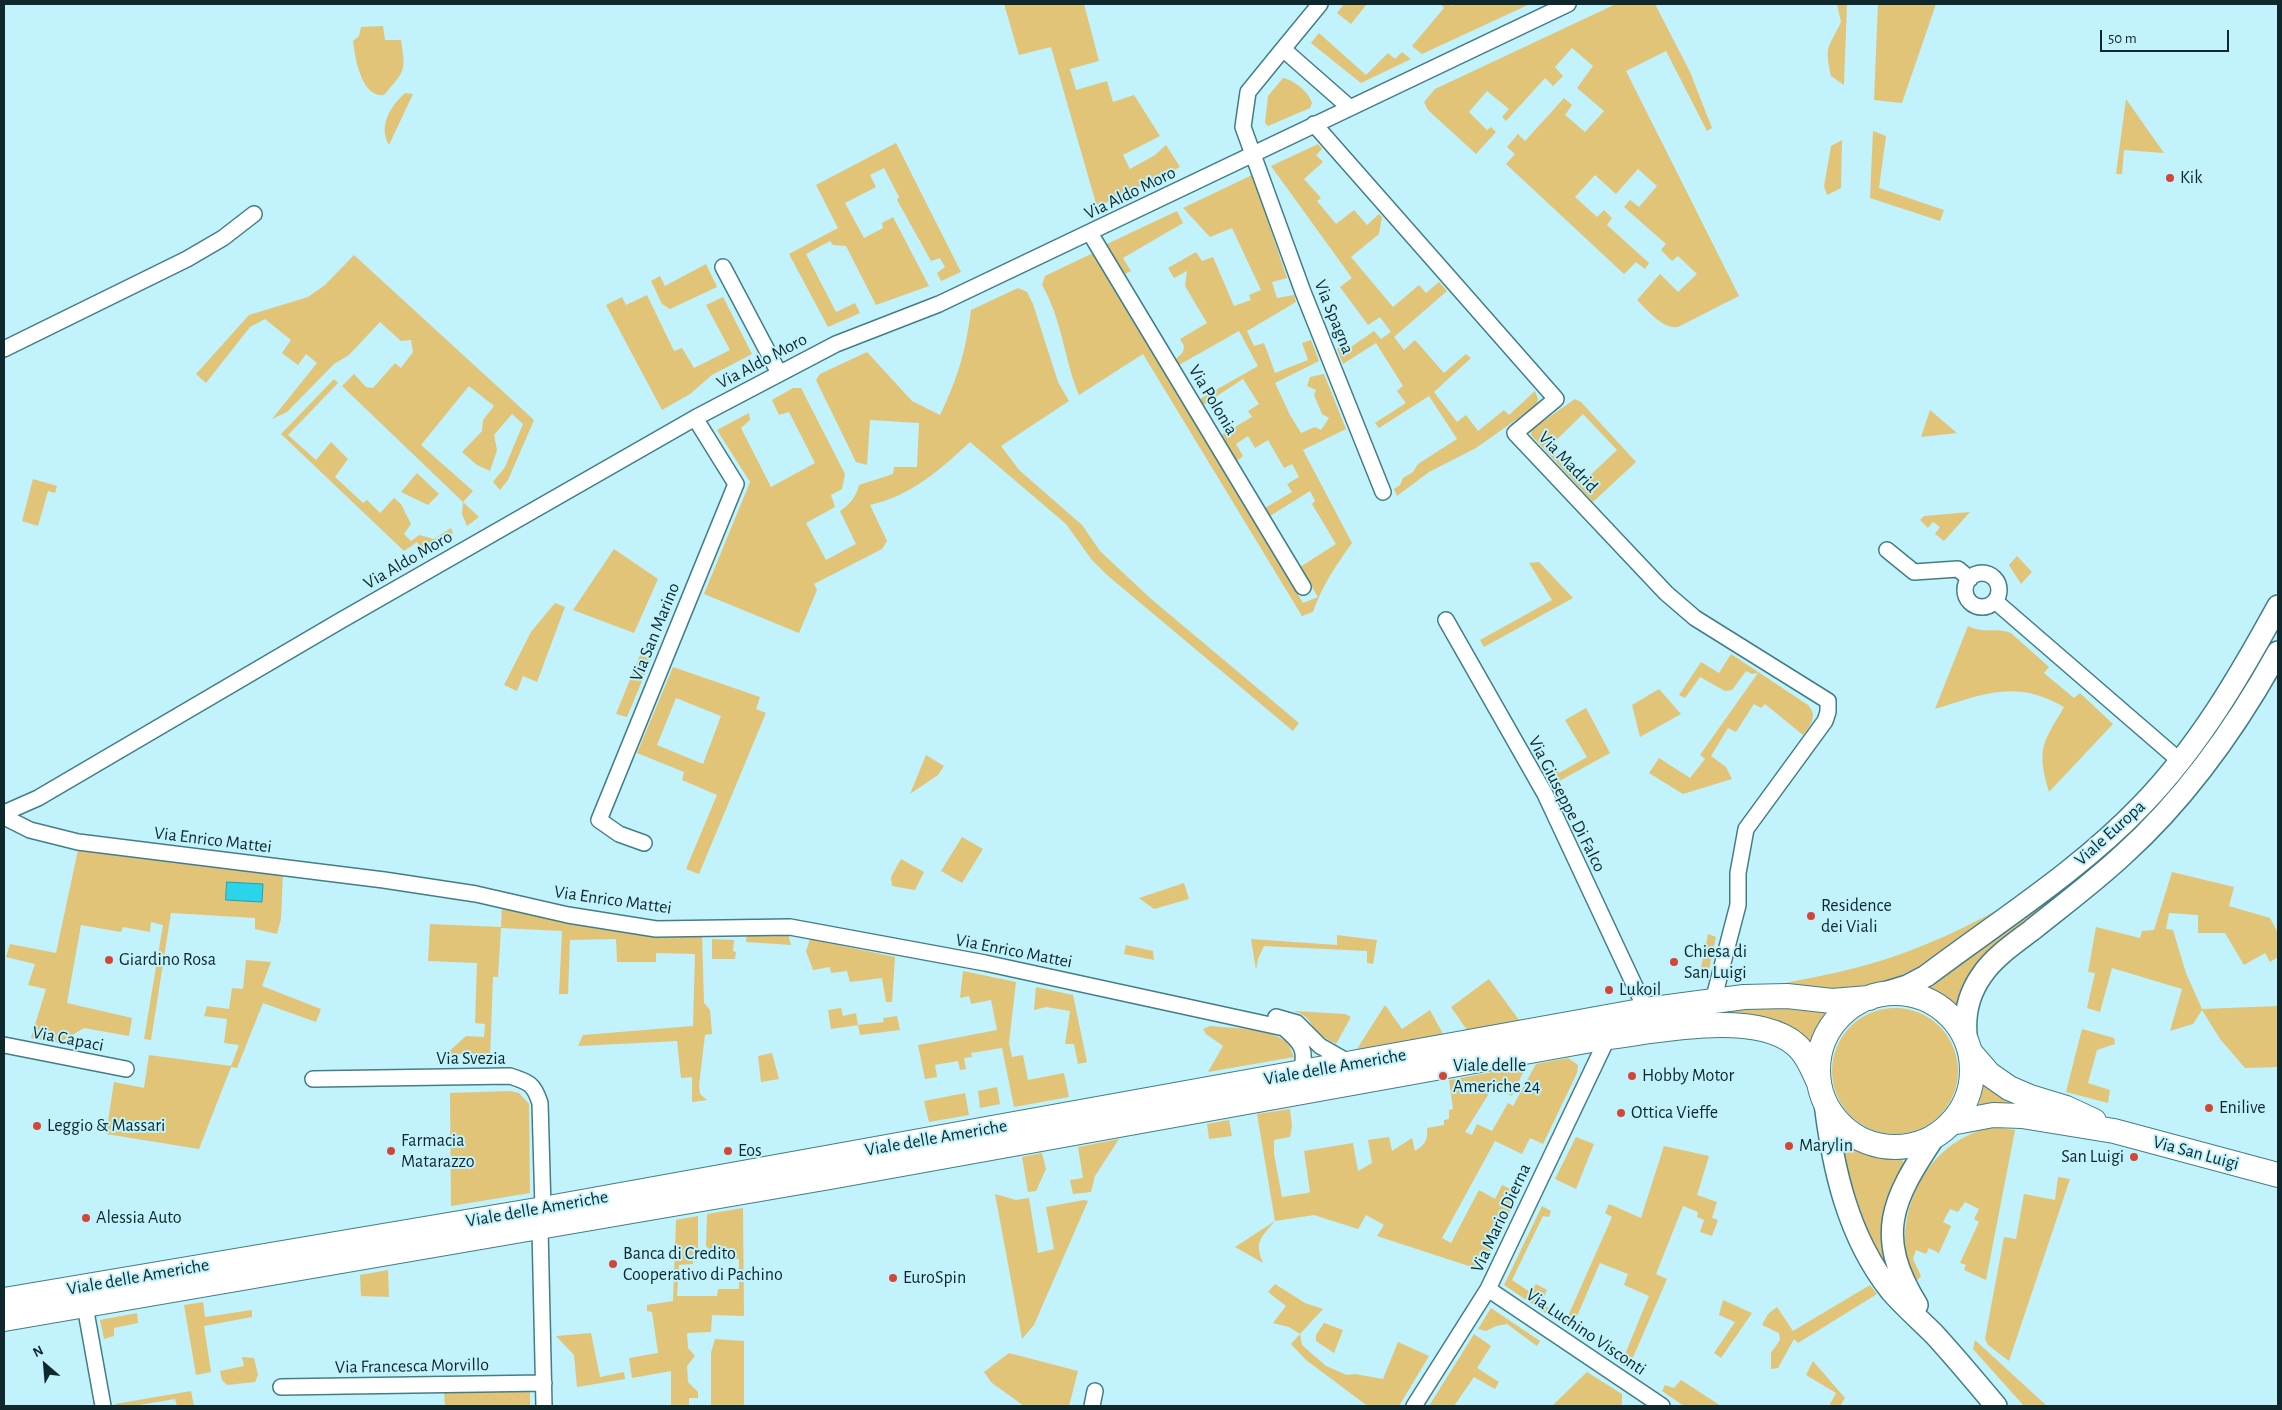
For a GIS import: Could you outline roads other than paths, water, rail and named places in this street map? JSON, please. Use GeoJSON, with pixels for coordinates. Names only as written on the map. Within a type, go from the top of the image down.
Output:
{"type":"FeatureCollection","features":[{"type":"Feature","properties":{"kind":"main road","name":"Viale Europa"},"geometry":{"type":"LineString","coordinates":[[1874,996],[1907,986],[1926,976],[2082,859],[2142,806],[2180,761],[2234,686],[2278,606]]}},
{"type":"Feature","properties":{"kind":"main road","name":"Viale Europa"},"geometry":{"type":"LineString","coordinates":[[1969,1048],[1965,1015],[1976,984],[1982,974],[2007,949],[2124,855],[2157,822],[2209,758],[2278,652]]}},
{"type":"Feature","properties":{"kind":"main road"},"geometry":{"type":"LineString","coordinates":[[1996,1406],[1935,1336],[1891,1291],[1866,1250],[1850,1216],[1838,1182],[1818,1066],[1821,1048],[1828,1031],[1839,1017],[1853,1006],[1874,996],[1900,994],[1922,998],[1941,1008],[1957,1024],[1969,1048],[1989,1074],[2009,1088],[2030,1097],[2066,1108],[2114,1131]]}},
{"type":"Feature","properties":{"kind":"main road","name":"Viale delle Americhe"},"geometry":{"type":"LineString","coordinates":[[4,1320],[1301,1073],[1646,1010],[1744,997],[1787,996],[1832,1001],[1874,996]]}},
{"type":"Feature","properties":{"kind":"main road","name":"Viale delle Americhe"},"geometry":{"type":"LineString","coordinates":[[4,1300],[542,1218],[1608,1037],[1701,1026],[1751,1026],[1771,1032],[1795,1044],[1805,1056],[1822,1093]]}},
{"type":"Feature","properties":{"kind":"main road"},"geometry":{"type":"LineString","coordinates":[[1935,1336],[1903,1283],[1895,1255],[1892,1233],[1894,1210],[1901,1190],[1943,1130],[1963,1108],[1970,1090],[1972,1071],[1969,1048]]}},
{"type":"Feature","properties":{"kind":"main road"},"geometry":{"type":"LineString","coordinates":[[1822,1093],[1834,1118],[1847,1132],[1863,1141],[1880,1146],[1899,1147],[1917,1144],[1943,1130],[1994,1115],[2022,1116],[2114,1131]]}},
{"type":"Feature","properties":{"kind":"main road","name":"Via San Luigi"},"geometry":{"type":"LineString","coordinates":[[2114,1131],[2278,1175]]}},
{"type":"Feature","properties":{"kind":"street","name":"Via Spagna"},"geometry":{"type":"LineString","coordinates":[[1320,4],[1248,92],[1243,127],[1303,292],[1383,492]]}},
{"type":"Feature","properties":{"kind":"street","name":"Via Aldo Moro"},"geometry":{"type":"LineString","coordinates":[[4,813],[38,798],[340,621],[695,418],[836,344],[939,304],[1568,4]]}},
{"type":"Feature","properties":{"kind":"street"},"geometry":{"type":"LineString","coordinates":[[1283,48],[1349,107]]}},
{"type":"Feature","properties":{"kind":"street","name":"Via Madrid"},"geometry":{"type":"LineString","coordinates":[[1314,124],[1556,399],[1515,433],[1666,593],[1695,618],[1828,701],[1828,712],[1825,721],[1746,829],[1738,873],[1738,905],[1713,1001]]}},
{"type":"Feature","properties":{"kind":"street"},"geometry":{"type":"LineString","coordinates":[[4,349],[187,259],[223,238],[254,214]]}},
{"type":"Feature","properties":{"kind":"street","name":"Via Polonia"},"geometry":{"type":"LineString","coordinates":[[1090,233],[1303,587]]}},
{"type":"Feature","properties":{"kind":"street"},"geometry":{"type":"LineString","coordinates":[[723,267],[779,374]]}},
{"type":"Feature","properties":{"kind":"street","name":"Via San Marino"},"geometry":{"type":"LineString","coordinates":[[644,843],[619,834],[599,820],[736,484],[695,418]]}},
{"type":"Feature","properties":{"kind":"street"},"geometry":{"type":"LineString","coordinates":[[1887,550],[1914,572],[1958,569],[1970,579]]}},
{"type":"Feature","properties":{"kind":"street"},"geometry":{"type":"LineString","coordinates":[[1982,573],[1992,577],[1999,586],[1998,596],[1995,601],[1986,607],[1980,607],[1970,602],[1965,592],[1970,579],[1982,573]]}},
{"type":"Feature","properties":{"kind":"street"},"geometry":{"type":"LineString","coordinates":[[1995,601],[2180,761]]}},
{"type":"Feature","properties":{"kind":"street","name":"Via Giuseppe Di Falco"},"geometry":{"type":"LineString","coordinates":[[1446,620],[1545,794],[1646,1010]]}},
{"type":"Feature","properties":{"kind":"street","name":"Via Enrico Mattei"},"geometry":{"type":"LineString","coordinates":[[4,817],[30,830],[78,842],[476,894],[620,924],[656,929],[790,927],[985,963],[1284,1028],[1296,1038],[1305,1059],[1301,1073]]}},
{"type":"Feature","properties":{"kind":"street"},"geometry":{"type":"LineString","coordinates":[[1248,1020],[1270,1015],[1297,1023],[1320,1046],[1352,1064]]}},
{"type":"Feature","properties":{"kind":"street","name":"Via Mario Dierna"},"geometry":{"type":"LineString","coordinates":[[1414,1406],[1488,1288],[1608,1037]]}},
{"type":"Feature","properties":{"kind":"street","name":"Via Capaci"},"geometry":{"type":"LineString","coordinates":[[4,1045],[126,1069]]}},
{"type":"Feature","properties":{"kind":"street","name":"Via Svezia"},"geometry":{"type":"LineString","coordinates":[[313,1079],[510,1076],[526,1081],[536,1090],[540,1103],[544,1406]]}},
{"type":"Feature","properties":{"kind":"street","name":"Via Luchino Visconti"},"geometry":{"type":"LineString","coordinates":[[1488,1288],[1662,1406]]}},
{"type":"Feature","properties":{"kind":"street"},"geometry":{"type":"LineString","coordinates":[[85,1306],[103,1406]]}},
{"type":"Feature","properties":{"kind":"street","name":"Via Francesca Morvillo"},"geometry":{"type":"LineString","coordinates":[[281,1387],[544,1383]]}},
{"type":"Feature","properties":{"kind":"street"},"geometry":{"type":"LineString","coordinates":[[1092,1406],[1095,1391]]}},
{"type":"Feature","properties":{"kind":"water"},"geometry":{"type":"Polygon","coordinates":[[[227,882],[263,884],[262,902],[226,900],[227,882]]]}},
{"type":"Feature","properties":{"kind":"place","name":"Kik"},"geometry":{"type":"Point","coordinates":[2170,178]}},
{"type":"Feature","properties":{"kind":"place","name":"Residence dei Viali"},"geometry":{"type":"Point","coordinates":[1811,916]}},
{"type":"Feature","properties":{"kind":"place","name":"Giardino Rosa"},"geometry":{"type":"Point","coordinates":[109,960]}},
{"type":"Feature","properties":{"kind":"place","name":"Chiesa di San Luigi"},"geometry":{"type":"Point","coordinates":[1674,962]}},
{"type":"Feature","properties":{"kind":"place","name":"Lukoil"},"geometry":{"type":"Point","coordinates":[1609,990]}},
{"type":"Feature","properties":{"kind":"place","name":"Viale delle Americhe 24"},"geometry":{"type":"Point","coordinates":[1443,1076]}},
{"type":"Feature","properties":{"kind":"place","name":"Hobby Motor"},"geometry":{"type":"Point","coordinates":[1632,1076]}},
{"type":"Feature","properties":{"kind":"place","name":"Enilive"},"geometry":{"type":"Point","coordinates":[2209,1108]}},
{"type":"Feature","properties":{"kind":"place","name":"Ottica Vieffe"},"geometry":{"type":"Point","coordinates":[1621,1113]}},
{"type":"Feature","properties":{"kind":"place","name":"Leggio & Massari"},"geometry":{"type":"Point","coordinates":[37,1126]}},
{"type":"Feature","properties":{"kind":"place","name":"Marylin"},"geometry":{"type":"Point","coordinates":[1789,1146]}},
{"type":"Feature","properties":{"kind":"place","name":"Farmacia Matarazzo"},"geometry":{"type":"Point","coordinates":[391,1151]}},
{"type":"Feature","properties":{"kind":"place","name":"Eos"},"geometry":{"type":"Point","coordinates":[728,1151]}},
{"type":"Feature","properties":{"kind":"place","name":"San Luigi"},"geometry":{"type":"Point","coordinates":[2134,1157]}},
{"type":"Feature","properties":{"kind":"place","name":"Alessia Auto"},"geometry":{"type":"Point","coordinates":[86,1218]}},
{"type":"Feature","properties":{"kind":"place","name":"Banca di Credito Cooperativo di Pachino"},"geometry":{"type":"Point","coordinates":[613,1264]}},
{"type":"Feature","properties":{"kind":"place","name":"EuroSpin"},"geometry":{"type":"Point","coordinates":[893,1278]}}]}
